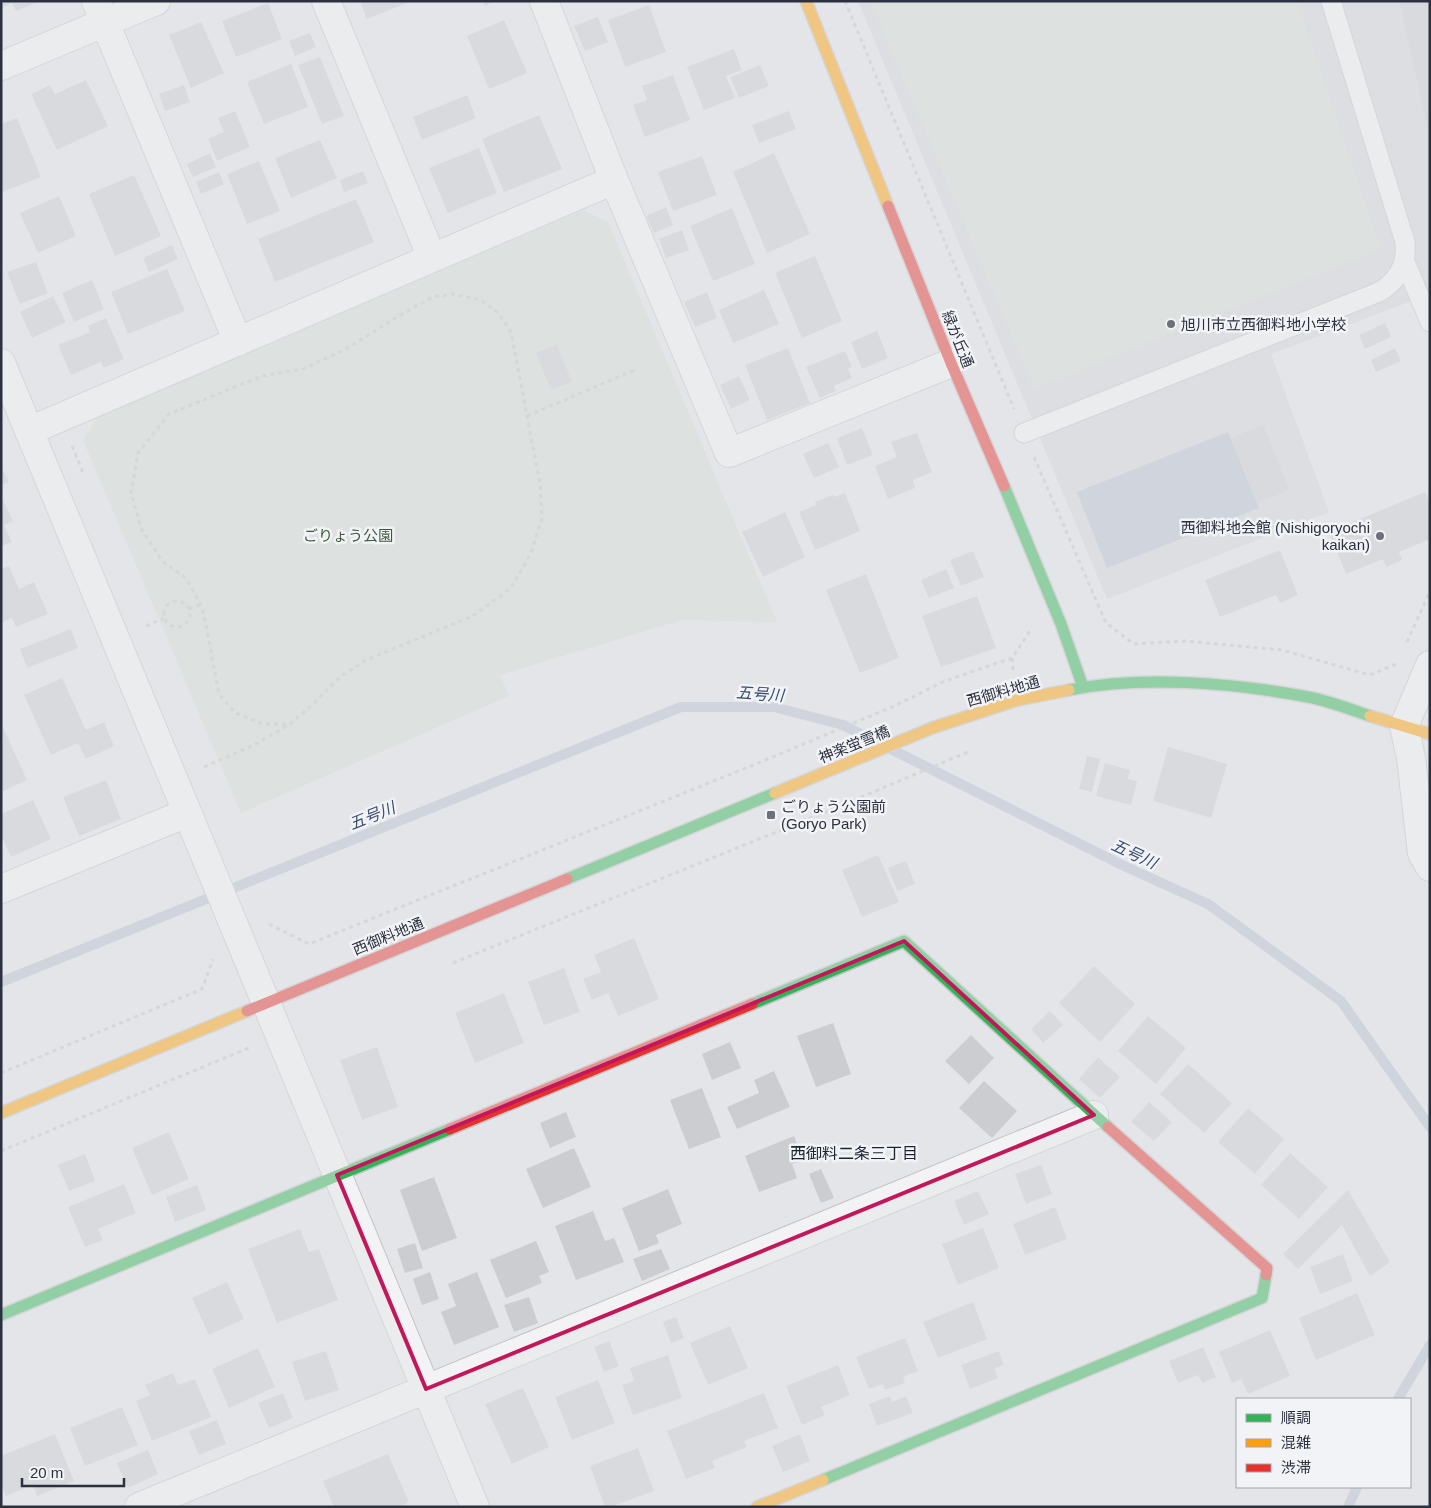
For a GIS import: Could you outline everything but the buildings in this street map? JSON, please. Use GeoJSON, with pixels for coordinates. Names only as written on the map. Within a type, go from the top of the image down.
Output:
{"type":"FeatureCollection","features":[{"type":"Feature","properties":{"kind":"street"},"geometry":{"type":"LineString","coordinates":[[1,66],[101,12],[156,1]]}},
{"type":"Feature","properties":{"kind":"street"},"geometry":{"type":"LineString","coordinates":[[326,1],[432,258]]}},
{"type":"Feature","properties":{"kind":"street"},"geometry":{"type":"LineString","coordinates":[[544,1],[614,180],[729,453],[951,363]]}},
{"type":"Feature","properties":{"kind":"street","name":"緑が丘通"},"geometry":{"type":"LineString","coordinates":[[806,1],[951,363],[989,448],[1061,624],[1083,687]]}},
{"type":"Feature","properties":{"kind":"street"},"geometry":{"type":"LineString","coordinates":[[101,12],[238,342]]}},
{"type":"Feature","properties":{"kind":"street"},"geometry":{"type":"LineString","coordinates":[[29,431],[614,180]]}},
{"type":"Feature","properties":{"kind":"street"},"geometry":{"type":"LineString","coordinates":[[1,364],[475,1507]]}},
{"type":"Feature","properties":{"kind":"street"},"geometry":{"type":"LineString","coordinates":[[1430,665],[1404,726],[1411,758],[1422,853],[1430,867]]}},
{"type":"Feature","properties":{"kind":"street","name":"西御料地通"},"geometry":{"type":"LineString","coordinates":[[932,728],[1018,700],[1083,687],[1125,682],[1216,684],[1309,697],[1430,734]]}},
{"type":"Feature","properties":{"kind":"street","name":"神楽蛍雪橋"},"geometry":{"type":"LineString","coordinates":[[788,788],[932,728]]}},
{"type":"Feature","properties":{"kind":"street","name":"西御料地通"},"geometry":{"type":"LineString","coordinates":[[1,1113],[788,788]]}},
{"type":"Feature","properties":{"kind":"street"},"geometry":{"type":"LineString","coordinates":[[1,889],[187,813]]}},
{"type":"Feature","properties":{"kind":"street"},"geometry":{"type":"LineString","coordinates":[[1,1315],[904,941],[1094,1115],[1267,1268],[1262,1298],[757,1507]]}},
{"type":"Feature","properties":{"kind":"street"},"geometry":{"type":"LineString","coordinates":[[139,1507],[1094,1115]]}},
{"type":"Feature","properties":{"kind":"lane"},"geometry":{"type":"LineString","coordinates":[[1331,1],[1405,242],[1405,262],[1430,322]]}},
{"type":"Feature","properties":{"kind":"lane"},"geometry":{"type":"LineString","coordinates":[[1024,433],[1379,292],[1396,276],[1405,262]]}},
{"type":"Feature","properties":{"kind":"path"},"geometry":{"type":"LineString","coordinates":[[204,767],[254,745],[290,724],[312,705],[340,676],[366,660],[473,616],[511,588],[531,553],[542,518],[540,484],[511,332],[498,313],[480,300],[453,294],[432,297],[346,350],[303,369],[262,376],[169,414],[138,453],[131,492],[141,528],[162,562],[186,578],[200,605],[206,620],[219,694],[235,713],[263,724],[290,724]]}},
{"type":"Feature","properties":{"kind":"path"},"geometry":{"type":"LineString","coordinates":[[527,416],[637,369]]}},
{"type":"Feature","properties":{"kind":"path"},"geometry":{"type":"LineString","coordinates":[[1406,646],[1430,591]]}},
{"type":"Feature","properties":{"kind":"path"},"geometry":{"type":"LineString","coordinates":[[180,601],[186,603],[190,616],[187,622],[180,627],[170,625],[164,618],[164,608],[171,602],[180,601]]}},
{"type":"Feature","properties":{"kind":"path"},"geometry":{"type":"LineString","coordinates":[[189,609],[200,605]]}},
{"type":"Feature","properties":{"kind":"path"},"geometry":{"type":"LineString","coordinates":[[146,626],[164,618]]}},
{"type":"Feature","properties":{"kind":"path"},"geometry":{"type":"LineString","coordinates":[[270,926],[309,944],[751,766],[892,707]]}},
{"type":"Feature","properties":{"kind":"path"},"geometry":{"type":"LineString","coordinates":[[444,967],[828,812],[973,750]]}},
{"type":"Feature","properties":{"kind":"path"},"geometry":{"type":"LineString","coordinates":[[1,1073],[202,989],[214,957]]}},
{"type":"Feature","properties":{"kind":"path"},"geometry":{"type":"LineString","coordinates":[[1,1151],[279,1035]]}},
{"type":"Feature","properties":{"kind":"highlighted area"},"geometry":{"type":"Polygon","coordinates":[[[904,941],[1094,1115],[426,1389],[337,1175],[904,941]]]}},
{"type":"Feature","properties":{"kind":"shaded area","name":"旭川市立西御料地小学校"},"geometry":{"type":"Polygon","coordinates":[[[858,1],[1430,1],[1430,294],[1271,354],[1329,512],[1107,599],[858,1]]]}},
{"type":"Feature","properties":{"kind":"green space"},"geometry":{"type":"Polygon","coordinates":[[[870,1],[1297,1],[1381,249],[1034,389],[870,1]]]}},
{"type":"Feature","properties":{"kind":"green space","name":"ごりょう公園"},"geometry":{"type":"Polygon","coordinates":[[[583,210],[608,222],[777,622],[682,620],[500,675],[509,696],[241,813],[83,440],[97,418],[583,210]]]}},
{"type":"Feature","properties":{"kind":"water"},"geometry":{"type":"Polygon","coordinates":[[[1228,432],[1259,508],[1107,568],[1077,492],[1228,432]]]}},
{"type":"Feature","properties":{"kind":"waterway","name":"五号川"},"geometry":{"type":"LineString","coordinates":[[1,982],[681,707],[774,707],[843,725],[1124,866],[1208,904],[1341,1001],[1430,1127]]}},
{"type":"Feature","properties":{"kind":"waterway"},"geometry":{"type":"LineString","coordinates":[[1399,1398],[1430,1345]]}},
{"type":"Feature","properties":{"kind":"waterway"},"geometry":{"type":"LineString","coordinates":[[1348,1507],[1357,1488]]}},
{"type":"Feature","properties":{"kind":"traffic: fast"},"geometry":{"type":"LineString","coordinates":[[1004,486],[1061,624],[1083,687]]}},
{"type":"Feature","properties":{"kind":"traffic: fast"},"geometry":{"type":"LineString","coordinates":[[1069,690],[1097,685],[1127,683],[1157,682],[1219,685],[1308,697],[1370,716]]}},
{"type":"Feature","properties":{"kind":"traffic: fast"},"geometry":{"type":"LineString","coordinates":[[567,879],[775,793]]}},
{"type":"Feature","properties":{"kind":"traffic: fast"},"geometry":{"type":"LineString","coordinates":[[752,1004],[904,941],[1108,1127]]}},
{"type":"Feature","properties":{"kind":"traffic: fast"},"geometry":{"type":"LineString","coordinates":[[1,1315],[450,1129]]}},
{"type":"Feature","properties":{"kind":"traffic: fast"},"geometry":{"type":"LineString","coordinates":[[823,1480],[1262,1298],[1266,1275]]}},
{"type":"Feature","properties":{"kind":"traffic: slow"},"geometry":{"type":"LineString","coordinates":[[806,1],[888,206]]}},
{"type":"Feature","properties":{"kind":"traffic: slow"},"geometry":{"type":"LineString","coordinates":[[775,793],[932,728],[1018,700],[1069,690]]}},
{"type":"Feature","properties":{"kind":"traffic: slow"},"geometry":{"type":"LineString","coordinates":[[1370,716],[1430,734]]}},
{"type":"Feature","properties":{"kind":"traffic: slow"},"geometry":{"type":"LineString","coordinates":[[1,1113],[247,1011]]}},
{"type":"Feature","properties":{"kind":"traffic: slow"},"geometry":{"type":"LineString","coordinates":[[757,1507],[823,1480]]}},
{"type":"Feature","properties":{"kind":"traffic: jam"},"geometry":{"type":"LineString","coordinates":[[888,206],[951,363],[1004,486]]}},
{"type":"Feature","properties":{"kind":"traffic: jam"},"geometry":{"type":"LineString","coordinates":[[247,1011],[567,879]]}},
{"type":"Feature","properties":{"kind":"traffic: jam"},"geometry":{"type":"LineString","coordinates":[[450,1129],[752,1004]]}},
{"type":"Feature","properties":{"kind":"traffic: jam"},"geometry":{"type":"LineString","coordinates":[[1108,1127],[1267,1268],[1266,1275]]}},
{"type":"Feature","properties":{"kind":"place","name":"旭川市立西御料地小学校"},"geometry":{"type":"Point","coordinates":[1171,324]}},
{"type":"Feature","properties":{"kind":"place","name":"西御料地会館 (Nishigoryochi kaikan)"},"geometry":{"type":"Point","coordinates":[1380,536]}},
{"type":"Feature","properties":{"kind":"place","name":"ごりょう公園前 (Goryo Park)"},"geometry":{"type":"Point","coordinates":[771,815]}},
{"type":"Feature","properties":{"kind":"district","name":"西御料二条三丁目"},"geometry":{"type":"Point","coordinates":[854,1153]}}]}
